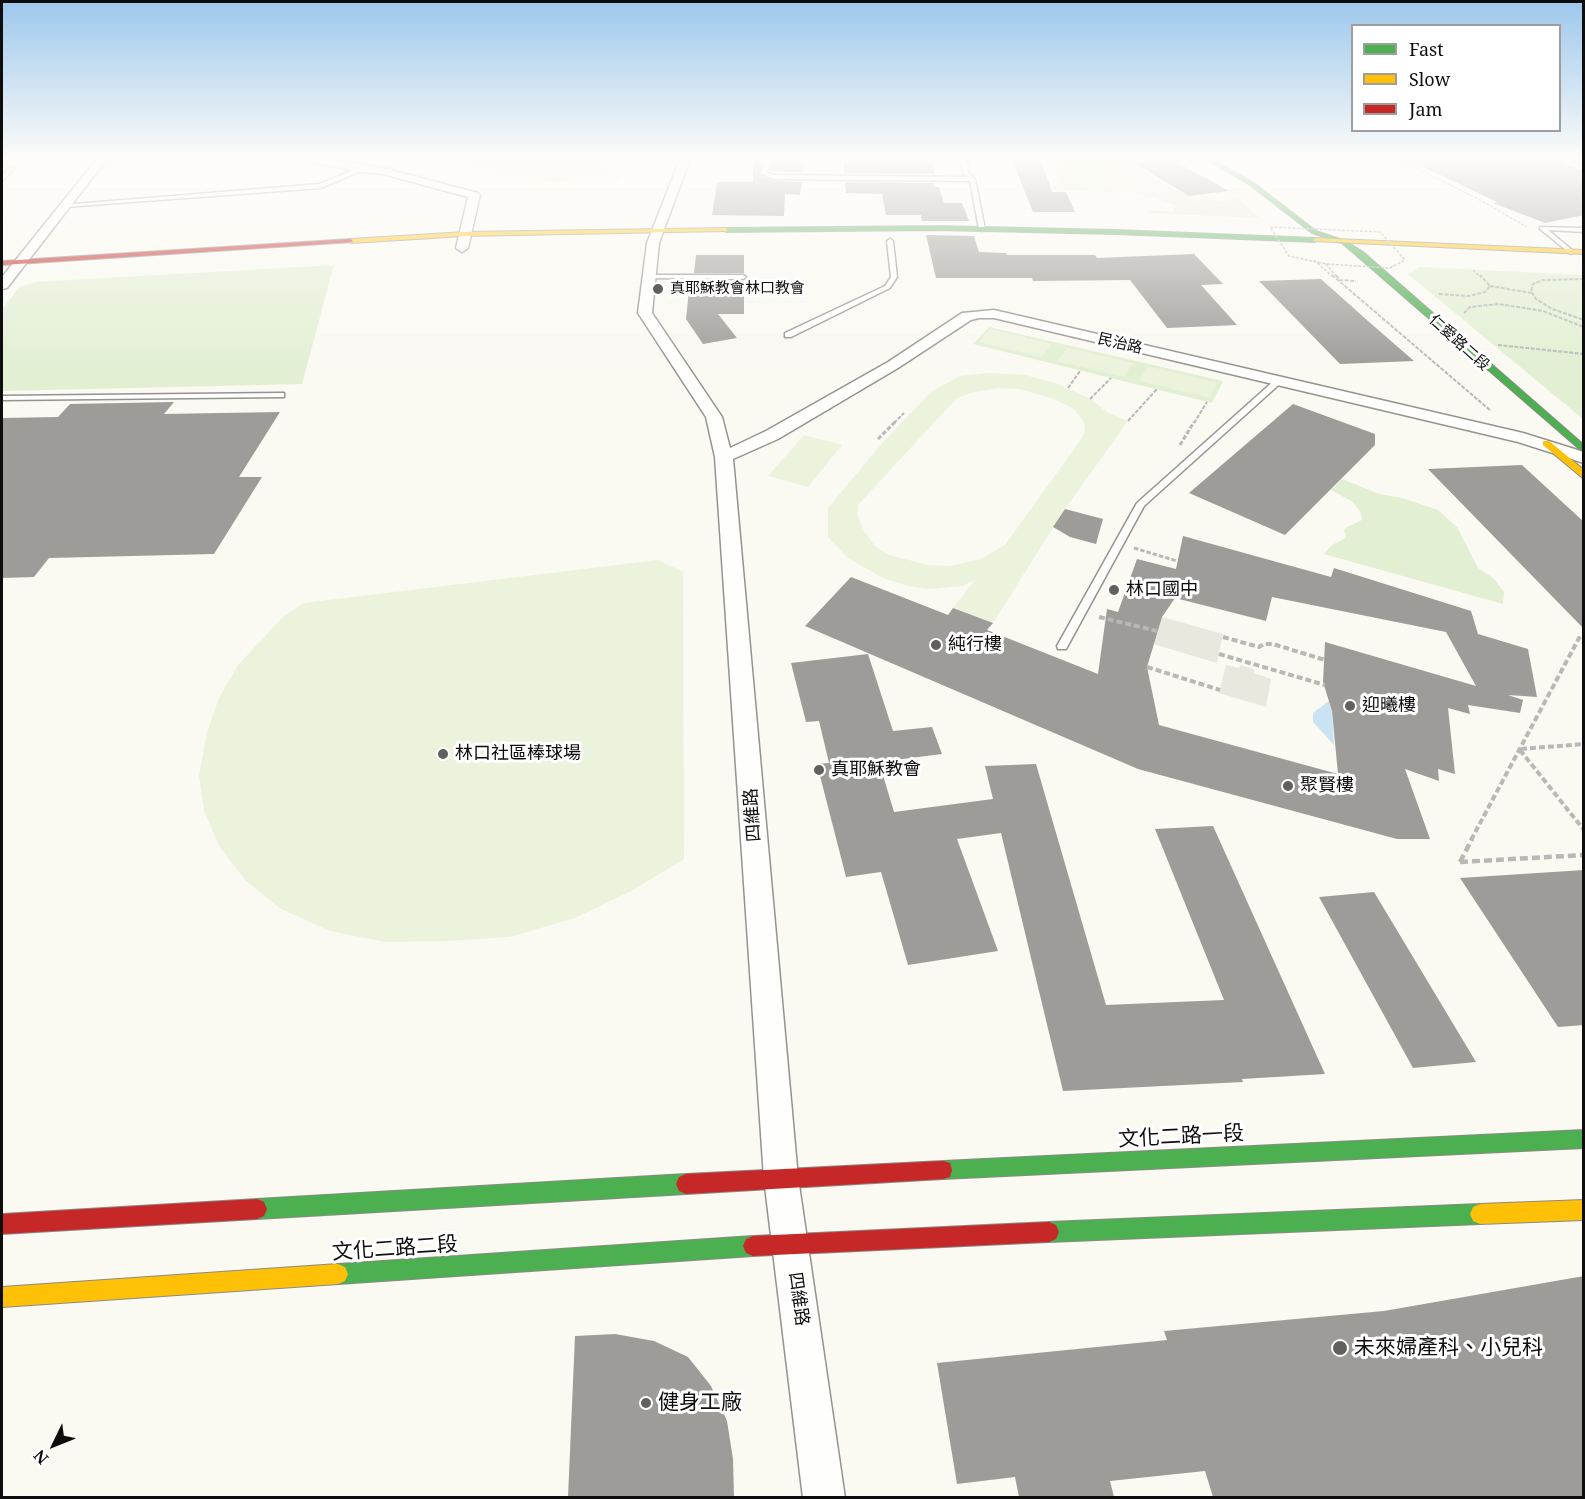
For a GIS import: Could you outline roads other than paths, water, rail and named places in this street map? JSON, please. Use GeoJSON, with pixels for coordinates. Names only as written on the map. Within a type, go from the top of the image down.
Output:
{"type":"FeatureCollection","features":[{"type":"Feature","properties":{"kind":"main road"},"geometry":{"type":"LineString","coordinates":[[4,275],[656,236],[982,229],[1316,237]]}},
{"type":"Feature","properties":{"kind":"main road","name":"仁愛路二段"},"geometry":{"type":"LineString","coordinates":[[1306,229],[1316,237],[1329,258]]}},
{"type":"Feature","properties":{"kind":"main road"},"geometry":{"type":"LineString","coordinates":[[4,275],[20,262],[465,234],[1062,243],[1304,252],[1329,258],[1360,254],[1584,264]]}},
{"type":"Feature","properties":{"kind":"main road","name":"仁愛路二段"},"geometry":{"type":"LineString","coordinates":[[1316,237],[1344,242],[1360,254],[1582,450]]}},
{"type":"Feature","properties":{"kind":"main road"},"geometry":{"type":"LineString","coordinates":[[1344,242],[1570,252]]}},
{"type":"Feature","properties":{"kind":"main road"},"geometry":{"type":"LineString","coordinates":[[1521,421],[1584,476]]}},
{"type":"Feature","properties":{"kind":"main road","name":"文化二路一段"},"geometry":{"type":"LineString","coordinates":[[781,1178],[1584,1139]]}},
{"type":"Feature","properties":{"kind":"main road"},"geometry":{"type":"LineString","coordinates":[[2,1224],[781,1178]]}},
{"type":"Feature","properties":{"kind":"main road"},"geometry":{"type":"LineString","coordinates":[[790,1243],[1584,1210]]}},
{"type":"Feature","properties":{"kind":"main road","name":"文化二路二段"},"geometry":{"type":"LineString","coordinates":[[2,1297],[790,1243]]}},
{"type":"Feature","properties":{"kind":"street"},"geometry":{"type":"LineString","coordinates":[[20,262],[47,229]]}},
{"type":"Feature","properties":{"kind":"street"},"geometry":{"type":"LineString","coordinates":[[462,248],[466,229]]}},
{"type":"Feature","properties":{"kind":"street","name":"四維路"},"geometry":{"type":"LineString","coordinates":[[659,229],[649,276],[645,313],[714,417],[724,457],[781,1178],[824,1497]]}},
{"type":"Feature","properties":{"kind":"street","name":"民治路"},"geometry":{"type":"LineString","coordinates":[[724,457],[772,435],[893,365],[967,316],[979,314],[993,314],[1547,444],[1582,450]]}},
{"type":"Feature","properties":{"kind":"lane"},"geometry":{"type":"LineString","coordinates":[[1543,229],[1570,252]]}},
{"type":"Feature","properties":{"kind":"lane"},"geometry":{"type":"LineString","coordinates":[[1562,229],[1584,230]]}},
{"type":"Feature","properties":{"kind":"lane"},"geometry":{"type":"LineString","coordinates":[[788,335],[888,287],[894,277],[890,241]]}},
{"type":"Feature","properties":{"kind":"lane"},"geometry":{"type":"LineString","coordinates":[[649,276],[743,277]]}},
{"type":"Feature","properties":{"kind":"lane"},"geometry":{"type":"LineString","coordinates":[[1062,646],[1140,505],[1279,381]]}},
{"type":"Feature","properties":{"kind":"lane"},"geometry":{"type":"LineString","coordinates":[[2,398],[281,394]]}},
{"type":"Feature","properties":{"kind":"water"},"geometry":{"type":"Polygon","coordinates":[[[1329,701],[1332,711],[1334,745],[1313,722],[1313,713],[1329,701]]]}},
{"type":"Feature","properties":{"kind":"place","name":"真耶穌教會林口教會"},"geometry":{"type":"Point","coordinates":[658,289]}},
{"type":"Feature","properties":{"kind":"place","name":"林口國中"},"geometry":{"type":"Point","coordinates":[1114,590]}},
{"type":"Feature","properties":{"kind":"place","name":"純行樓"},"geometry":{"type":"Point","coordinates":[936,645]}},
{"type":"Feature","properties":{"kind":"place","name":"迎曦樓"},"geometry":{"type":"Point","coordinates":[1350,706]}},
{"type":"Feature","properties":{"kind":"place","name":"林口社區棒球場"},"geometry":{"type":"Point","coordinates":[443,754]}},
{"type":"Feature","properties":{"kind":"place","name":"真耶穌教會"},"geometry":{"type":"Point","coordinates":[819,770]}},
{"type":"Feature","properties":{"kind":"place","name":"聚賢樓"},"geometry":{"type":"Point","coordinates":[1288,786]}},
{"type":"Feature","properties":{"kind":"place","name":"未來婦產科、小兒科"},"geometry":{"type":"Point","coordinates":[1340,1348]}},
{"type":"Feature","properties":{"kind":"place","name":"健身工廠"},"geometry":{"type":"Point","coordinates":[646,1403]}}]}
